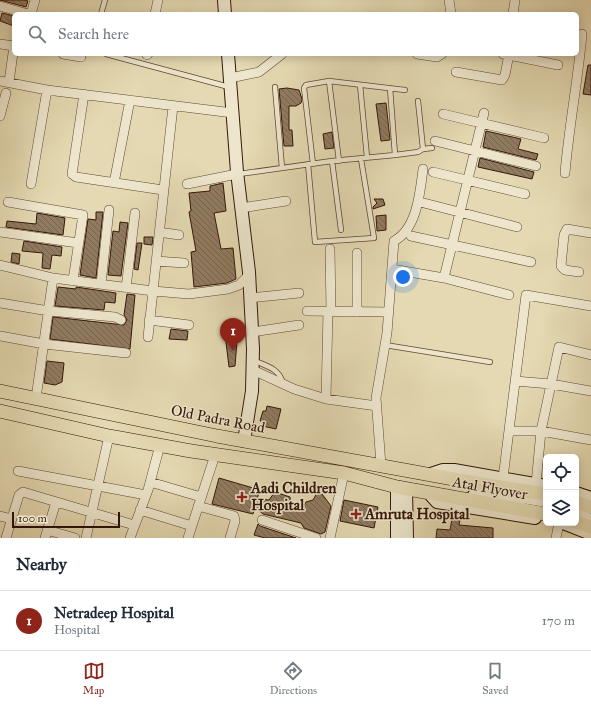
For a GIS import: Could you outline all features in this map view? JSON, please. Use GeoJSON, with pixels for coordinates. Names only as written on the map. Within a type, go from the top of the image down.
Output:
{"type":"FeatureCollection","features":[{"type":"Feature","properties":{"kind":"main road","name":"Old Padra Road"},"geometry":{"type":"LineString","coordinates":[[0,391],[244,440],[431,474]]}},
{"type":"Feature","properties":{"kind":"main road"},"geometry":{"type":"LineString","coordinates":[[0,411],[160,446],[344,474],[401,488],[429,493]]}},
{"type":"Feature","properties":{"kind":"main road","name":"Atal Flyover"},"geometry":{"type":"LineString","coordinates":[[431,474],[543,494]]}},
{"type":"Feature","properties":{"kind":"main road","name":"Atal Flyover"},"geometry":{"type":"LineString","coordinates":[[429,493],[543,513]]}},
{"type":"Feature","properties":{"kind":"main road"},"geometry":{"type":"LineString","coordinates":[[579,503],[591,507]]}},
{"type":"Feature","properties":{"kind":"main road"},"geometry":{"type":"LineString","coordinates":[[579,523],[591,527]]}},
{"type":"Feature","properties":{"kind":"street"},"geometry":{"type":"LineString","coordinates":[[32,12],[35,0]]}},
{"type":"Feature","properties":{"kind":"street"},"geometry":{"type":"LineString","coordinates":[[156,12],[158,0]]}},
{"type":"Feature","properties":{"kind":"street"},"geometry":{"type":"LineString","coordinates":[[224,0],[225,12]]}},
{"type":"Feature","properties":{"kind":"street"},"geometry":{"type":"LineString","coordinates":[[449,0],[451,12]]}},
{"type":"Feature","properties":{"kind":"street"},"geometry":{"type":"LineString","coordinates":[[512,12],[515,0]]}},
{"type":"Feature","properties":{"kind":"street"},"geometry":{"type":"LineString","coordinates":[[0,6],[21,12]]}},
{"type":"Feature","properties":{"kind":"street"},"geometry":{"type":"LineString","coordinates":[[565,173],[568,138],[578,78],[583,34]]}},
{"type":"Feature","properties":{"kind":"street"},"geometry":{"type":"LineString","coordinates":[[0,44],[12,46]]}},
{"type":"Feature","properties":{"kind":"street"},"geometry":{"type":"LineString","coordinates":[[12,53],[4,81],[47,90],[233,113]]}},
{"type":"Feature","properties":{"kind":"street"},"geometry":{"type":"LineString","coordinates":[[75,56],[81,57]]}},
{"type":"Feature","properties":{"kind":"street"},"geometry":{"type":"LineString","coordinates":[[228,56],[237,174],[249,275],[252,332],[252,391],[244,440]]}},
{"type":"Feature","properties":{"kind":"street"},"geometry":{"type":"LineString","coordinates":[[230,83],[259,72],[279,56]]}},
{"type":"Feature","properties":{"kind":"street"},"geometry":{"type":"LineString","coordinates":[[456,72],[502,80],[505,75],[507,56]]}},
{"type":"Feature","properties":{"kind":"street"},"geometry":{"type":"LineString","coordinates":[[516,56],[558,65]]}},
{"type":"Feature","properties":{"kind":"street"},"geometry":{"type":"LineString","coordinates":[[31,184],[47,90]]}},
{"type":"Feature","properties":{"kind":"street"},"geometry":{"type":"LineString","coordinates":[[0,112],[6,93]]}},
{"type":"Feature","properties":{"kind":"street"},"geometry":{"type":"LineString","coordinates":[[84,94],[72,174],[76,177],[163,190]]}},
{"type":"Feature","properties":{"kind":"street"},"geometry":{"type":"LineString","coordinates":[[114,183],[130,100]]}},
{"type":"Feature","properties":{"kind":"street"},"geometry":{"type":"LineString","coordinates":[[148,337],[173,106]]}},
{"type":"Feature","properties":{"kind":"street"},"geometry":{"type":"LineString","coordinates":[[444,278],[484,113]]}},
{"type":"Feature","properties":{"kind":"street"},"geometry":{"type":"LineString","coordinates":[[443,114],[544,138]]}},
{"type":"Feature","properties":{"kind":"street"},"geometry":{"type":"LineString","coordinates":[[433,144],[475,151],[536,166]]}},
{"type":"Feature","properties":{"kind":"street"},"geometry":{"type":"LineString","coordinates":[[381,465],[376,398],[389,312],[394,241],[403,236],[420,202],[423,169]]}},
{"type":"Feature","properties":{"kind":"street"},"geometry":{"type":"LineString","coordinates":[[433,172],[525,194]]}},
{"type":"Feature","properties":{"kind":"street"},"geometry":{"type":"LineString","coordinates":[[187,184],[237,174]]}},
{"type":"Feature","properties":{"kind":"street"},"geometry":{"type":"LineString","coordinates":[[241,208],[286,201]]}},
{"type":"Feature","properties":{"kind":"street"},"geometry":{"type":"LineString","coordinates":[[8,202],[82,215],[73,280]]}},
{"type":"Feature","properties":{"kind":"street"},"geometry":{"type":"LineString","coordinates":[[420,202],[516,227]]}},
{"type":"Feature","properties":{"kind":"street"},"geometry":{"type":"LineString","coordinates":[[101,284],[109,210]]}},
{"type":"Feature","properties":{"kind":"street"},"geometry":{"type":"LineString","coordinates":[[126,288],[135,213]]}},
{"type":"Feature","properties":{"kind":"street"},"geometry":{"type":"LineString","coordinates":[[578,272],[565,270],[561,266],[564,235],[567,229],[571,228],[591,233]]}},
{"type":"Feature","properties":{"kind":"street"},"geometry":{"type":"LineString","coordinates":[[0,232],[78,243]]}},
{"type":"Feature","properties":{"kind":"street"},"geometry":{"type":"LineString","coordinates":[[159,232],[179,235]]}},
{"type":"Feature","properties":{"kind":"street"},"geometry":{"type":"LineString","coordinates":[[411,236],[531,262]]}},
{"type":"Feature","properties":{"kind":"street"},"geometry":{"type":"LineString","coordinates":[[326,399],[330,249]]}},
{"type":"Feature","properties":{"kind":"street"},"geometry":{"type":"LineString","coordinates":[[357,253],[357,312]]}},
{"type":"Feature","properties":{"kind":"street"},"geometry":{"type":"LineString","coordinates":[[156,261],[184,263]]}},
{"type":"Feature","properties":{"kind":"street"},"geometry":{"type":"LineString","coordinates":[[0,265],[53,278],[126,288],[189,294],[228,289],[239,285],[249,275]]}},
{"type":"Feature","properties":{"kind":"street"},"geometry":{"type":"LineString","coordinates":[[392,269],[444,278],[509,295]]}},
{"type":"Feature","properties":{"kind":"street"},"geometry":{"type":"LineString","coordinates":[[36,398],[53,278]]}},
{"type":"Feature","properties":{"kind":"street"},"geometry":{"type":"LineString","coordinates":[[250,298],[299,293]]}},
{"type":"Feature","properties":{"kind":"street"},"geometry":{"type":"LineString","coordinates":[[503,478],[526,295],[591,306]]}},
{"type":"Feature","properties":{"kind":"street"},"geometry":{"type":"LineString","coordinates":[[0,303],[48,311],[115,317],[121,320]]}},
{"type":"Feature","properties":{"kind":"street"},"geometry":{"type":"LineString","coordinates":[[307,311],[389,312]]}},
{"type":"Feature","properties":{"kind":"street"},"geometry":{"type":"LineString","coordinates":[[149,320],[189,325]]}},
{"type":"Feature","properties":{"kind":"street"},"geometry":{"type":"LineString","coordinates":[[252,332],[299,325]]}},
{"type":"Feature","properties":{"kind":"street"},"geometry":{"type":"LineString","coordinates":[[0,336],[44,344],[126,353]]}},
{"type":"Feature","properties":{"kind":"street"},"geometry":{"type":"LineString","coordinates":[[431,474],[443,470],[454,470],[541,485],[541,431],[559,347],[591,354]]}},
{"type":"Feature","properties":{"kind":"street"},"geometry":{"type":"LineString","coordinates":[[253,365],[294,390],[326,399],[376,406]]}},
{"type":"Feature","properties":{"kind":"street"},"geometry":{"type":"LineString","coordinates":[[515,381],[551,384],[591,391]]}},
{"type":"Feature","properties":{"kind":"street"},"geometry":{"type":"LineString","coordinates":[[509,431],[541,431],[591,440]]}},
{"type":"Feature","properties":{"kind":"street"},"geometry":{"type":"LineString","coordinates":[[86,538],[109,436]]}},
{"type":"Feature","properties":{"kind":"street"},"geometry":{"type":"LineString","coordinates":[[133,537],[134,525],[146,495],[160,446]]}},
{"type":"Feature","properties":{"kind":"street"},"geometry":{"type":"LineString","coordinates":[[188,538],[215,455]]}},
{"type":"Feature","properties":{"kind":"street"},"geometry":{"type":"LineString","coordinates":[[18,471],[146,495]]}},
{"type":"Feature","properties":{"kind":"street"},"geometry":{"type":"LineString","coordinates":[[330,538],[344,474]]}},
{"type":"Feature","properties":{"kind":"street"},"geometry":{"type":"LineString","coordinates":[[431,474],[443,483],[543,500]]}},
{"type":"Feature","properties":{"kind":"street"},"geometry":{"type":"LineString","coordinates":[[150,482],[234,516],[235,521],[230,538]]}},
{"type":"Feature","properties":{"kind":"street"},"geometry":{"type":"LineString","coordinates":[[397,538],[401,488]]}},
{"type":"Feature","properties":{"kind":"street"},"geometry":{"type":"LineString","coordinates":[[401,488],[407,538]]}},
{"type":"Feature","properties":{"kind":"street"},"geometry":{"type":"LineString","coordinates":[[429,493],[445,490],[543,506]]}},
{"type":"Feature","properties":{"kind":"street"},"geometry":{"type":"LineString","coordinates":[[6,538],[21,493],[134,525]]}},
{"type":"Feature","properties":{"kind":"street"},"geometry":{"type":"LineString","coordinates":[[429,493],[437,502],[543,520]]}},
{"type":"Feature","properties":{"kind":"street"},"geometry":{"type":"LineString","coordinates":[[579,494],[591,498]]}},
{"type":"Feature","properties":{"kind":"street"},"geometry":{"type":"LineString","coordinates":[[56,502],[46,534],[75,538]]}},
{"type":"Feature","properties":{"kind":"street"},"geometry":{"type":"LineString","coordinates":[[140,510],[192,526]]}},
{"type":"Feature","properties":{"kind":"street"},"geometry":{"type":"LineString","coordinates":[[579,510],[591,514]]}},
{"type":"Feature","properties":{"kind":"street"},"geometry":{"type":"LineString","coordinates":[[579,515],[591,520]]}},
{"type":"Feature","properties":{"kind":"street"},"geometry":{"type":"LineString","coordinates":[[0,516],[12,519]]}},
{"type":"Feature","properties":{"kind":"street"},"geometry":{"type":"LineString","coordinates":[[262,520],[316,538]]}},
{"type":"Feature","properties":{"kind":"street"},"geometry":{"type":"LineString","coordinates":[[556,538],[558,526]]}},
{"type":"Feature","properties":{"kind":"street"},"geometry":{"type":"LineString","coordinates":[[571,526],[591,534]]}},
{"type":"Feature","properties":{"kind":"lane"},"geometry":{"type":"LineString","coordinates":[[102,12],[105,0]]}},
{"type":"Feature","properties":{"kind":"lane"},"geometry":{"type":"LineString","coordinates":[[115,56],[230,83]]}},
{"type":"Feature","properties":{"kind":"lane"},"geometry":{"type":"LineString","coordinates":[[329,81],[339,161]]}},
{"type":"Feature","properties":{"kind":"lane"},"geometry":{"type":"LineString","coordinates":[[360,159],[374,238],[315,242],[304,88],[309,83],[329,81],[405,90]]}},
{"type":"Feature","properties":{"kind":"lane"},"geometry":{"type":"LineString","coordinates":[[360,85],[367,157]]}},
{"type":"Feature","properties":{"kind":"lane"},"geometry":{"type":"LineString","coordinates":[[275,87],[282,168]]}},
{"type":"Feature","properties":{"kind":"lane"},"geometry":{"type":"LineString","coordinates":[[390,88],[394,155]]}},
{"type":"Feature","properties":{"kind":"lane"},"geometry":{"type":"LineString","coordinates":[[418,101],[423,149]]}},
{"type":"Feature","properties":{"kind":"lane"},"geometry":{"type":"LineString","coordinates":[[237,174],[332,161],[418,152],[433,144]]}},
{"type":"Feature","properties":{"kind":"lane"},"geometry":{"type":"LineString","coordinates":[[332,161],[341,230]]}},
{"type":"Feature","properties":{"kind":"lane"},"geometry":{"type":"LineString","coordinates":[[385,345],[490,362]]}},
{"type":"Feature","properties":{"kind":"building"},"geometry":{"type":"Polygon","coordinates":[[[0,0],[25,0],[28,1],[26,7],[0,0]]]}},
{"type":"Feature","properties":{"kind":"building"},"geometry":{"type":"Polygon","coordinates":[[[2,13],[12,16],[12,25],[0,21],[2,13]]]}},
{"type":"Feature","properties":{"kind":"building"},"geometry":{"type":"Polygon","coordinates":[[[588,65],[591,65],[591,95],[583,94],[588,65]]]}},
{"type":"Feature","properties":{"kind":"building"},"geometry":{"type":"Polygon","coordinates":[[[287,88],[299,90],[302,99],[301,103],[296,106],[289,106],[289,130],[292,130],[293,146],[284,146],[279,89],[287,88]]]}},
{"type":"Feature","properties":{"kind":"building"},"geometry":{"type":"Polygon","coordinates":[[[386,103],[390,140],[381,141],[376,104],[386,103]]]}},
{"type":"Feature","properties":{"kind":"building"},"geometry":{"type":"Polygon","coordinates":[[[486,131],[521,139],[518,149],[538,154],[536,160],[483,147],[486,131]]]}},
{"type":"Feature","properties":{"kind":"building"},"geometry":{"type":"Polygon","coordinates":[[[332,132],[334,148],[325,149],[323,134],[332,132]]]}},
{"type":"Feature","properties":{"kind":"building"},"geometry":{"type":"Polygon","coordinates":[[[480,158],[534,172],[532,179],[478,167],[480,158]]]}},
{"type":"Feature","properties":{"kind":"building"},"geometry":{"type":"Polygon","coordinates":[[[223,183],[226,211],[214,213],[221,249],[233,248],[236,279],[227,283],[194,287],[191,252],[196,251],[189,212],[191,211],[189,193],[210,191],[210,186],[223,183]]]}},
{"type":"Feature","properties":{"kind":"building"},"geometry":{"type":"Polygon","coordinates":[[[374,199],[383,199],[385,205],[373,209],[377,203],[374,199]]]}},
{"type":"Feature","properties":{"kind":"building"},"geometry":{"type":"Polygon","coordinates":[[[96,212],[103,212],[96,278],[80,275],[88,219],[96,220],[96,212]]]}},
{"type":"Feature","properties":{"kind":"building"},"geometry":{"type":"Polygon","coordinates":[[[37,213],[65,218],[63,235],[6,227],[7,221],[36,224],[37,213]]]}},
{"type":"Feature","properties":{"kind":"building"},"geometry":{"type":"Polygon","coordinates":[[[386,215],[386,230],[377,231],[376,216],[386,215]]]}},
{"type":"Feature","properties":{"kind":"building"},"geometry":{"type":"Polygon","coordinates":[[[120,222],[128,223],[121,276],[108,275],[113,231],[119,232],[120,222]]]}},
{"type":"Feature","properties":{"kind":"building"},"geometry":{"type":"Polygon","coordinates":[[[144,237],[153,237],[152,245],[144,244],[144,237]]]}},
{"type":"Feature","properties":{"kind":"building"},"geometry":{"type":"Polygon","coordinates":[[[24,241],[62,247],[61,256],[52,255],[50,269],[42,268],[43,253],[22,251],[24,241]]]}},
{"type":"Feature","properties":{"kind":"building"},"geometry":{"type":"Polygon","coordinates":[[[137,243],[142,243],[138,270],[134,269],[137,243]]]}},
{"type":"Feature","properties":{"kind":"building"},"geometry":{"type":"Polygon","coordinates":[[[12,253],[20,254],[19,264],[11,262],[12,253]]]}},
{"type":"Feature","properties":{"kind":"building"},"geometry":{"type":"Polygon","coordinates":[[[58,287],[76,289],[76,287],[116,293],[115,303],[105,302],[104,310],[55,306],[58,287]]]}},
{"type":"Feature","properties":{"kind":"building"},"geometry":{"type":"Polygon","coordinates":[[[127,294],[135,295],[130,349],[50,339],[53,317],[124,325],[127,320],[124,315],[127,294]]]}},
{"type":"Feature","properties":{"kind":"building"},"geometry":{"type":"Polygon","coordinates":[[[171,329],[188,331],[187,340],[169,339],[171,329]]]}},
{"type":"Feature","properties":{"kind":"building"},"geometry":{"type":"Polygon","coordinates":[[[237,341],[235,366],[229,367],[226,342],[237,341]]]}},
{"type":"Feature","properties":{"kind":"building"},"geometry":{"type":"Polygon","coordinates":[[[47,361],[64,363],[62,382],[55,385],[44,383],[47,361]]]}},
{"type":"Feature","properties":{"kind":"building"},"geometry":{"type":"Polygon","coordinates":[[[267,406],[281,409],[276,429],[262,426],[263,422],[260,421],[263,411],[266,411],[267,406]]]}},
{"type":"Feature","properties":{"kind":"building"},"geometry":{"type":"Polygon","coordinates":[[[219,478],[260,490],[257,499],[269,500],[274,493],[278,493],[290,497],[291,504],[304,506],[306,502],[313,500],[317,493],[322,494],[331,506],[325,532],[321,534],[304,528],[301,523],[263,514],[255,507],[253,514],[212,504],[219,478]]]}},
{"type":"Feature","properties":{"kind":"building"},"geometry":{"type":"Polygon","coordinates":[[[344,500],[378,507],[374,528],[340,521],[344,500]]]}},
{"type":"Feature","properties":{"kind":"building"},"geometry":{"type":"Polygon","coordinates":[[[452,519],[460,520],[459,525],[493,528],[493,538],[436,538],[437,529],[450,530],[452,519]]]}},
{"type":"Feature","properties":{"kind":"building"},"geometry":{"type":"Polygon","coordinates":[[[258,524],[296,538],[265,538],[254,535],[258,524]]]}},
{"type":"Feature","properties":{"kind":"place","name":"Netradeep Hospital"},"geometry":{"type":"Point","coordinates":[233,351]}},
{"type":"Feature","properties":{"kind":"place","name":"Aadi Children Hospital"},"geometry":{"type":"Point","coordinates":[242,497]}},
{"type":"Feature","properties":{"kind":"place","name":"Amruta Hospital"},"geometry":{"type":"Point","coordinates":[356,514]}}]}
